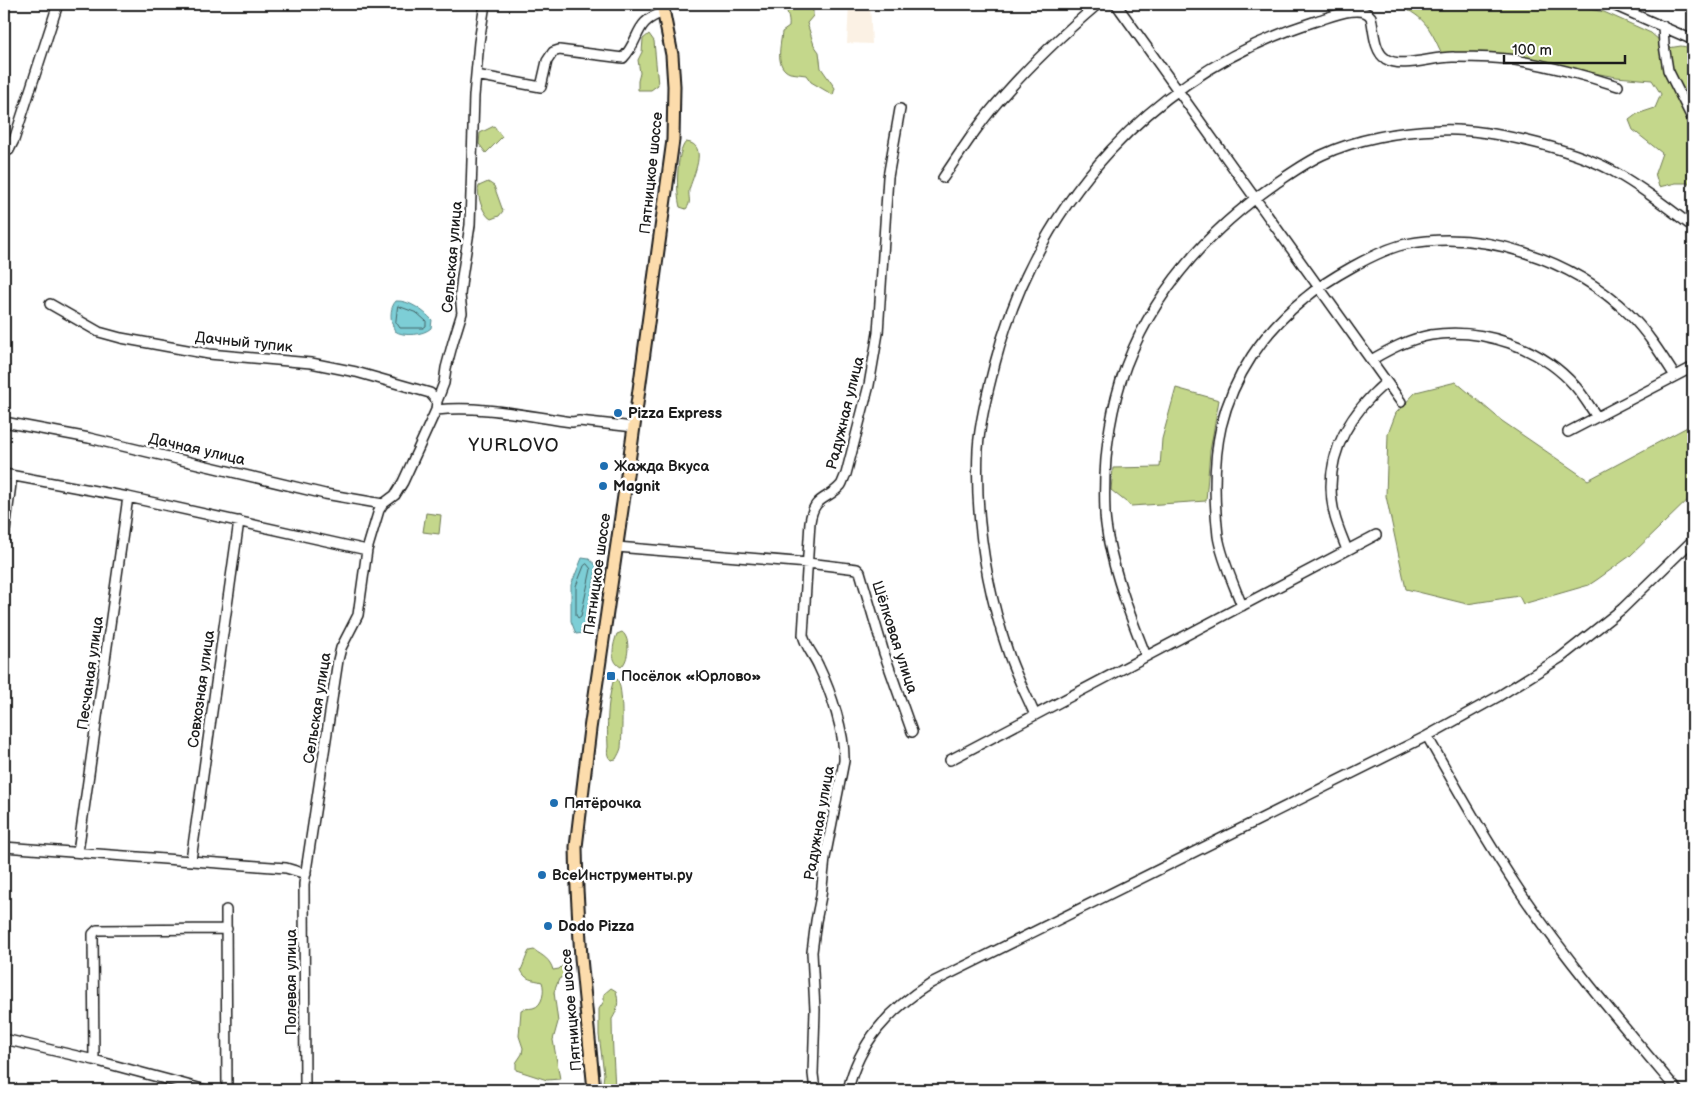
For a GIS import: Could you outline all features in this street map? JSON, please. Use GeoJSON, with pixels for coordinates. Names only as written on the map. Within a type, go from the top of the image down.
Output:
{"type":"FeatureCollection","features":[{"type":"Feature","properties":{"kind":"main road","name":"Пятницкое шоссе"},"geometry":{"type":"LineString","coordinates":[[594,1090],[581,958],[576,847],[590,729],[673,140],[674,86],[672,55],[664,8]]}},
{"type":"Feature","properties":{"kind":"street"},"geometry":{"type":"LineString","coordinates":[[4,150],[9,150],[14,140],[58,4]]}},
{"type":"Feature","properties":{"kind":"street","name":"Сельская улица"},"geometry":{"type":"LineString","coordinates":[[306,874],[338,660],[341,648],[358,615],[367,550],[379,510],[383,504],[395,495],[403,482],[436,406],[444,383],[446,368],[462,313],[461,286],[470,226],[476,75],[485,4]]}},
{"type":"Feature","properties":{"kind":"street"},"geometry":{"type":"LineString","coordinates":[[943,178],[978,127],[1003,96],[1047,50],[1098,4]]}},
{"type":"Feature","properties":{"kind":"street"},"geometry":{"type":"LineString","coordinates":[[1116,4],[1401,402]]}},
{"type":"Feature","properties":{"kind":"street"},"geometry":{"type":"LineString","coordinates":[[1611,4],[1693,40]]}},
{"type":"Feature","properties":{"kind":"street"},"geometry":{"type":"LineString","coordinates":[[476,75],[541,87],[548,61],[553,52],[559,50],[623,58],[628,53],[644,22],[664,8]]}},
{"type":"Feature","properties":{"kind":"street"},"geometry":{"type":"LineString","coordinates":[[1035,715],[1008,654],[994,607],[983,550],[978,500],[978,447],[987,393],[1002,338],[1022,283],[1036,254],[1063,210],[1096,166],[1131,128],[1177,90],[1236,53],[1272,36],[1344,13],[1363,10],[1369,13],[1371,17],[1379,51],[1389,61],[1398,63],[1452,57],[1514,60],[1582,75],[1618,86]]}},
{"type":"Feature","properties":{"kind":"street"},"geometry":{"type":"LineString","coordinates":[[1663,26],[1668,70],[1693,120]]}},
{"type":"Feature","properties":{"kind":"street","name":"Радужная улица"},"geometry":{"type":"LineString","coordinates":[[815,1090],[813,1074],[815,1010],[812,952],[825,858],[844,761],[844,746],[828,689],[818,664],[805,644],[803,636],[811,513],[820,500],[841,484],[846,474],[869,385],[878,332],[888,177],[900,109]]}},
{"type":"Feature","properties":{"kind":"street"},"geometry":{"type":"LineString","coordinates":[[1146,656],[1127,607],[1113,562],[1104,516],[1106,457],[1114,406],[1126,366],[1169,284],[1194,253],[1254,198],[1322,155],[1358,142],[1396,134],[1439,129],[1485,133],[1533,143],[1574,155],[1611,170],[1693,227]]}},
{"type":"Feature","properties":{"kind":"street"},"geometry":{"type":"LineString","coordinates":[[1242,606],[1218,538],[1216,497],[1216,463],[1221,427],[1233,390],[1265,336],[1289,311],[1318,287],[1374,257],[1405,245],[1436,241],[1470,241],[1505,247],[1550,262],[1594,286],[1628,314],[1658,347],[1675,376]]}},
{"type":"Feature","properties":{"kind":"street","name":"Дачный тупик"},"geometry":{"type":"LineString","coordinates":[[50,304],[99,332],[121,338],[209,354],[320,365],[356,372],[430,393],[436,406]]}},
{"type":"Feature","properties":{"kind":"street"},"geometry":{"type":"LineString","coordinates":[[1371,360],[1406,342],[1432,335],[1464,334],[1498,340],[1527,350],[1554,367],[1575,386],[1597,417]]}},
{"type":"Feature","properties":{"kind":"street"},"geometry":{"type":"LineString","coordinates":[[1568,432],[1693,366]]}},
{"type":"Feature","properties":{"kind":"street"},"geometry":{"type":"LineString","coordinates":[[1348,550],[1335,517],[1332,487],[1334,460],[1342,436],[1355,413],[1386,382]]}},
{"type":"Feature","properties":{"kind":"street"},"geometry":{"type":"LineString","coordinates":[[436,406],[484,410],[572,422],[579,421],[634,427]]}},
{"type":"Feature","properties":{"kind":"street","name":"Дачная улица"},"geometry":{"type":"LineString","coordinates":[[4,422],[89,438],[325,494],[383,504]]}},
{"type":"Feature","properties":{"kind":"street"},"geometry":{"type":"LineString","coordinates":[[4,539],[8,475],[128,497],[367,550]]}},
{"type":"Feature","properties":{"kind":"street","name":"Песчаная улица"},"geometry":{"type":"LineString","coordinates":[[78,852],[128,497]]}},
{"type":"Feature","properties":{"kind":"street","name":"Совхозная улица"},"geometry":{"type":"LineString","coordinates":[[191,860],[239,521]]}},
{"type":"Feature","properties":{"kind":"street"},"geometry":{"type":"LineString","coordinates":[[950,760],[1376,535]]}},
{"type":"Feature","properties":{"kind":"street"},"geometry":{"type":"LineString","coordinates":[[848,1090],[859,1058],[872,1035],[886,1018],[910,996],[931,983],[1427,736],[1500,696],[1560,658],[1622,610],[1693,540]]}},
{"type":"Feature","properties":{"kind":"street"},"geometry":{"type":"LineString","coordinates":[[616,546],[808,563]]}},
{"type":"Feature","properties":{"kind":"street","name":"Шёлковая улица"},"geometry":{"type":"LineString","coordinates":[[808,563],[853,568],[860,572],[884,653],[912,732]]}},
{"type":"Feature","properties":{"kind":"street"},"geometry":{"type":"LineString","coordinates":[[1427,736],[1472,816],[1522,894],[1591,988],[1677,1090]]}},
{"type":"Feature","properties":{"kind":"street"},"geometry":{"type":"LineString","coordinates":[[4,847],[286,868],[306,874]]}},
{"type":"Feature","properties":{"kind":"street","name":"Полевая улица"},"geometry":{"type":"LineString","coordinates":[[305,1088],[304,884],[306,874]]}},
{"type":"Feature","properties":{"kind":"street"},"geometry":{"type":"LineString","coordinates":[[226,910],[227,1090]]}},
{"type":"Feature","properties":{"kind":"street"},"geometry":{"type":"LineString","coordinates":[[94,1060],[93,934],[97,930],[227,928]]}},
{"type":"Feature","properties":{"kind":"street"},"geometry":{"type":"LineString","coordinates":[[4,1039],[94,1060],[206,1090]]}},
{"type":"Feature","properties":{"kind":"shaded area"},"geometry":{"type":"Polygon","coordinates":[[[849,4],[870,4],[872,44],[847,43],[849,4]]]}},
{"type":"Feature","properties":{"kind":"green space"},"geometry":{"type":"Polygon","coordinates":[[[786,4],[813,4],[813,16],[807,23],[814,45],[819,52],[821,68],[835,88],[833,95],[811,82],[806,75],[790,73],[782,66],[780,55],[782,32],[789,27],[786,4]]]}},
{"type":"Feature","properties":{"kind":"green space"},"geometry":{"type":"Polygon","coordinates":[[[1393,4],[1565,4],[1604,12],[1651,33],[1668,48],[1681,46],[1693,48],[1693,183],[1676,183],[1659,187],[1655,173],[1662,153],[1633,130],[1629,120],[1637,114],[1655,108],[1661,94],[1652,80],[1616,77],[1490,54],[1442,54],[1424,22],[1411,12],[1393,4]]]}},
{"type":"Feature","properties":{"kind":"green space"},"geometry":{"type":"Polygon","coordinates":[[[649,34],[654,41],[658,85],[651,90],[638,90],[640,73],[638,60],[642,52],[643,39],[649,34]]]}},
{"type":"Feature","properties":{"kind":"green space"},"geometry":{"type":"Polygon","coordinates":[[[494,126],[502,137],[486,153],[479,144],[480,133],[494,126]]]}},
{"type":"Feature","properties":{"kind":"green space"},"geometry":{"type":"Polygon","coordinates":[[[686,142],[693,144],[697,149],[698,162],[689,190],[689,204],[686,209],[680,207],[678,183],[680,154],[686,142]]]}},
{"type":"Feature","properties":{"kind":"green space"},"geometry":{"type":"Polygon","coordinates":[[[488,182],[494,186],[503,211],[499,216],[491,219],[483,209],[478,194],[479,186],[488,182]]]}},
{"type":"Feature","properties":{"kind":"green space"},"geometry":{"type":"Polygon","coordinates":[[[1456,382],[1502,421],[1588,480],[1693,424],[1693,495],[1630,556],[1589,585],[1523,604],[1519,596],[1467,604],[1406,589],[1386,496],[1388,434],[1396,413],[1416,392],[1456,382]]]}},
{"type":"Feature","properties":{"kind":"green space"},"geometry":{"type":"Polygon","coordinates":[[[1176,388],[1219,400],[1210,451],[1206,501],[1131,506],[1111,490],[1113,468],[1160,467],[1162,439],[1176,388]]]}},
{"type":"Feature","properties":{"kind":"green space"},"geometry":{"type":"Polygon","coordinates":[[[426,513],[441,515],[439,534],[423,532],[426,513]]]}},
{"type":"Feature","properties":{"kind":"green space"},"geometry":{"type":"Polygon","coordinates":[[[622,632],[627,639],[628,650],[626,660],[621,667],[615,661],[613,652],[617,634],[622,632]]]}},
{"type":"Feature","properties":{"kind":"green space"},"geometry":{"type":"Polygon","coordinates":[[[617,679],[622,701],[621,748],[616,759],[611,760],[607,753],[608,714],[613,682],[617,679]]]}},
{"type":"Feature","properties":{"kind":"green space"},"geometry":{"type":"Polygon","coordinates":[[[534,950],[548,960],[553,970],[559,969],[563,965],[567,970],[564,976],[559,979],[554,992],[558,1022],[553,1040],[560,1079],[547,1080],[516,1070],[516,1063],[522,1054],[523,1048],[519,1036],[521,1010],[536,1007],[541,1001],[543,993],[542,982],[527,978],[521,970],[529,951],[534,950]]]}},
{"type":"Feature","properties":{"kind":"green space"},"geometry":{"type":"Polygon","coordinates":[[[611,988],[616,991],[618,1002],[612,1019],[615,1090],[602,1090],[604,1074],[599,1035],[599,1009],[604,1001],[604,994],[611,988]]]}},
{"type":"Feature","properties":{"kind":"water"},"geometry":{"type":"Polygon","coordinates":[[[396,301],[411,304],[425,313],[432,320],[431,328],[424,332],[413,334],[403,334],[395,331],[391,315],[392,307],[396,301]]]}},
{"type":"Feature","properties":{"kind":"water"},"geometry":{"type":"Polygon","coordinates":[[[582,558],[589,559],[597,566],[584,633],[576,634],[571,621],[571,585],[582,558]]]}},
{"type":"Feature","properties":{"kind":"place","name":"Pizza Express"},"geometry":{"type":"Point","coordinates":[618,413]}},
{"type":"Feature","properties":{"kind":"place","name":"Жажда Вкуса"},"geometry":{"type":"Point","coordinates":[604,466]}},
{"type":"Feature","properties":{"kind":"place","name":"Magnit"},"geometry":{"type":"Point","coordinates":[603,486]}},
{"type":"Feature","properties":{"kind":"place","name":"Посёлок «Юрлово»"},"geometry":{"type":"Point","coordinates":[611,676]}},
{"type":"Feature","properties":{"kind":"place","name":"Пятёрочка"},"geometry":{"type":"Point","coordinates":[554,803]}},
{"type":"Feature","properties":{"kind":"place","name":"ВсеИнструменты.ру"},"geometry":{"type":"Point","coordinates":[542,875]}},
{"type":"Feature","properties":{"kind":"place","name":"Dodo Pizza"},"geometry":{"type":"Point","coordinates":[548,926]}},
{"type":"Feature","properties":{"kind":"district","name":"YURLOVO"},"geometry":{"type":"Point","coordinates":[514,445]}}]}
